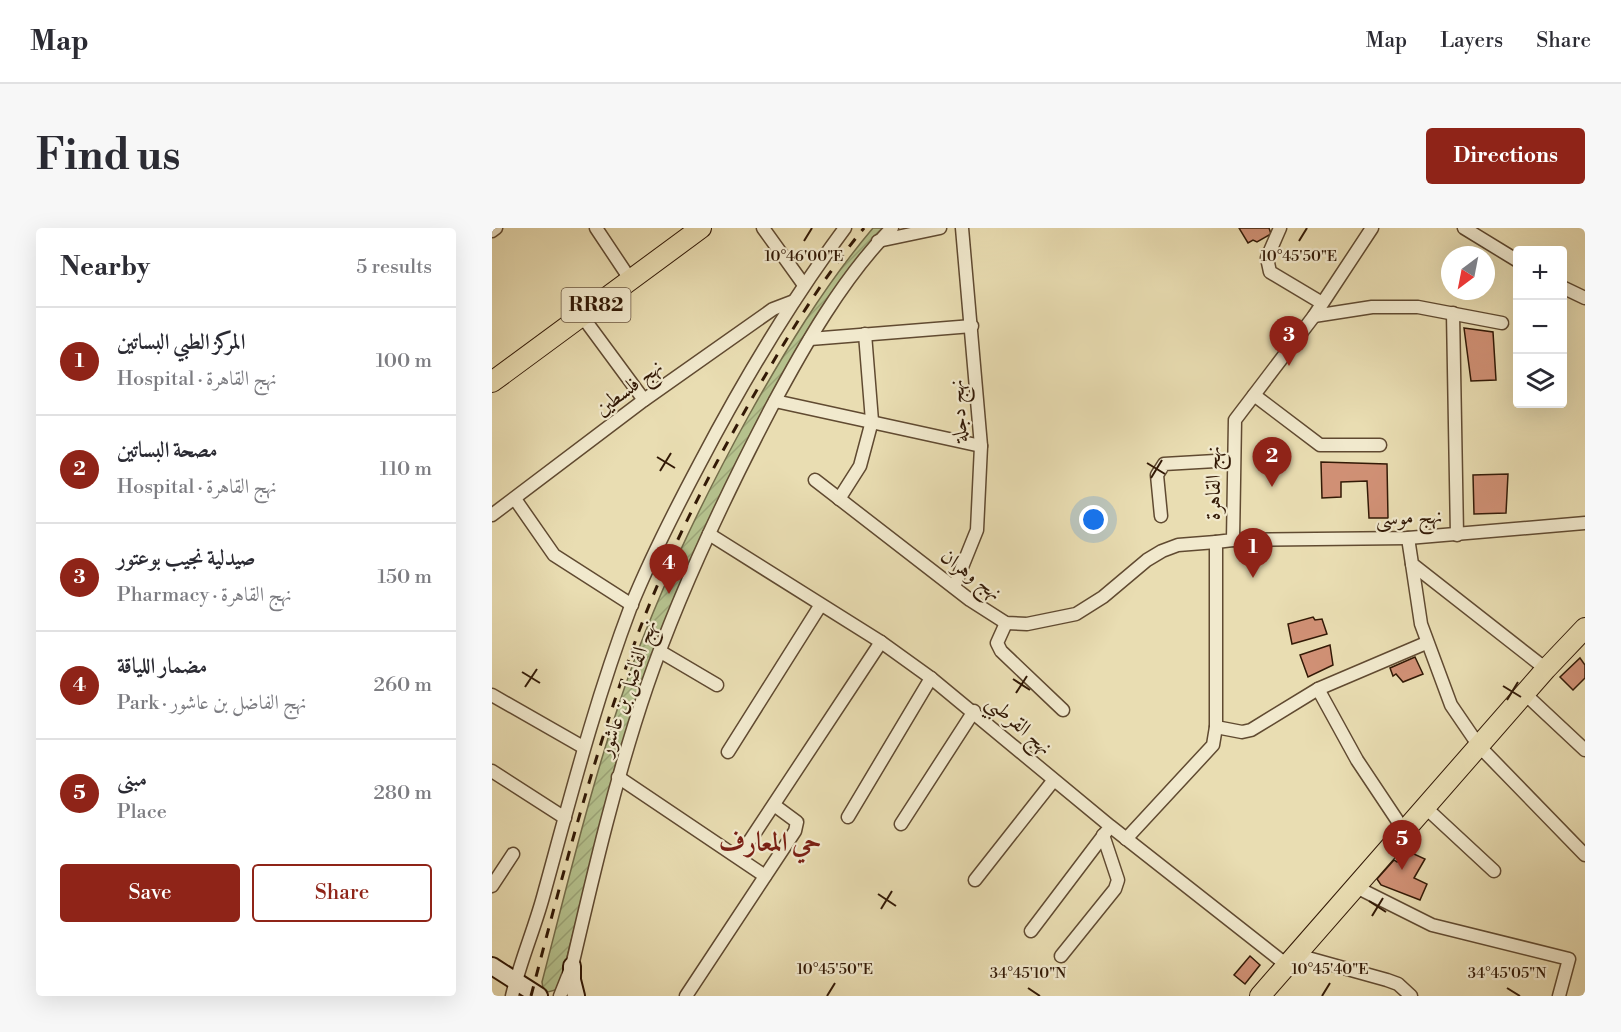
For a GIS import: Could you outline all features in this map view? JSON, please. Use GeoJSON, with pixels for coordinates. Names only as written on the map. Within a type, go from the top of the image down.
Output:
{"type":"FeatureCollection","features":[{"type":"Feature","properties":{"kind":"main road","name":"RR82"},"geometry":{"type":"LineString","coordinates":[[492,382],[701,228]]}},
{"type":"Feature","properties":{"kind":"main road"},"geometry":{"type":"LineString","coordinates":[[1260,996],[1546,669],[1582,637]]}},
{"type":"Feature","properties":{"kind":"main road"},"geometry":{"type":"LineString","coordinates":[[492,966],[514,988],[539,996]]}},
{"type":"Feature","properties":{"kind":"main road"},"geometry":{"type":"LineString","coordinates":[[572,966],[572,980],[576,996]]}},
{"type":"Feature","properties":{"kind":"street"},"geometry":{"type":"LineString","coordinates":[[596,228],[630,279]]}},
{"type":"Feature","properties":{"kind":"street"},"geometry":{"type":"LineString","coordinates":[[763,228],[804,285]]}},
{"type":"Feature","properties":{"kind":"street"},"geometry":{"type":"LineString","coordinates":[[514,988],[537,920],[583,747],[632,605],[676,508],[715,435],[804,285],[845,228]]}},
{"type":"Feature","properties":{"kind":"street","name":"نهج الفاضل بن عاشور"},"geometry":{"type":"LineString","coordinates":[[560,996],[572,966],[618,777],[648,683],[680,599],[709,534],[775,401],[810,339],[878,241],[892,228]]}},
{"type":"Feature","properties":{"kind":"street"},"geometry":{"type":"LineString","coordinates":[[878,241],[940,228]]}},
{"type":"Feature","properties":{"kind":"street","name":"نهج دجلة"},"geometry":{"type":"LineString","coordinates":[[954,587],[977,530],[981,446],[962,228]]}},
{"type":"Feature","properties":{"kind":"street"},"geometry":{"type":"LineString","coordinates":[[1280,228],[1267,258],[1270,272],[1322,303]]}},
{"type":"Feature","properties":{"kind":"street","name":"نهج القاهرة"},"geometry":{"type":"LineString","coordinates":[[1126,839],[1209,752],[1213,745],[1216,727],[1216,542],[1233,540],[1235,420],[1314,316],[1372,228]]}},
{"type":"Feature","properties":{"kind":"street"},"geometry":{"type":"LineString","coordinates":[[1464,228],[1513,258]]}},
{"type":"Feature","properties":{"kind":"street"},"geometry":{"type":"LineString","coordinates":[[1567,289],[1585,298]]}},
{"type":"Feature","properties":{"kind":"street","name":"نهج فلسطين"},"geometry":{"type":"LineString","coordinates":[[492,515],[644,400],[773,309],[794,301]]}},
{"type":"Feature","properties":{"kind":"street"},"geometry":{"type":"LineString","coordinates":[[1314,316],[1372,307],[1418,307],[1502,323]]}},
{"type":"Feature","properties":{"kind":"street"},"geometry":{"type":"LineString","coordinates":[[1453,313],[1457,535]]}},
{"type":"Feature","properties":{"kind":"street"},"geometry":{"type":"LineString","coordinates":[[582,316],[644,400]]}},
{"type":"Feature","properties":{"kind":"street"},"geometry":{"type":"LineString","coordinates":[[810,339],[972,326]]}},
{"type":"Feature","properties":{"kind":"street"},"geometry":{"type":"LineString","coordinates":[[838,499],[860,466],[872,421],[865,334]]}},
{"type":"Feature","properties":{"kind":"street"},"geometry":{"type":"LineString","coordinates":[[1254,395],[1320,445],[1380,445]]}},
{"type":"Feature","properties":{"kind":"street"},"geometry":{"type":"LineString","coordinates":[[775,401],[981,446]]}},
{"type":"Feature","properties":{"kind":"street"},"geometry":{"type":"LineString","coordinates":[[1161,516],[1158,475],[1164,464],[1233,460]]}},
{"type":"Feature","properties":{"kind":"street","name":"نهج وهران"},"geometry":{"type":"LineString","coordinates":[[815,480],[954,587],[1005,623],[1027,624],[1076,614],[1103,597],[1162,550],[1178,545],[1216,542]]}},
{"type":"Feature","properties":{"kind":"street"},"geometry":{"type":"LineString","coordinates":[[515,499],[554,555],[632,605]]}},
{"type":"Feature","properties":{"kind":"street","name":"نهج موسى"},"geometry":{"type":"LineString","coordinates":[[1233,540],[1408,538],[1585,523]]}},
{"type":"Feature","properties":{"kind":"street","name":"نهج القرطبي"},"geometry":{"type":"LineString","coordinates":[[709,534],[820,606],[881,642],[931,678],[974,711],[1107,831],[1126,839],[1292,961]]}},
{"type":"Feature","properties":{"kind":"street"},"geometry":{"type":"LineString","coordinates":[[1408,538],[1426,643],[1451,705],[1479,746],[1585,855]]}},
{"type":"Feature","properties":{"kind":"street"},"geometry":{"type":"LineString","coordinates":[[1412,564],[1546,669]]}},
{"type":"Feature","properties":{"kind":"street"},"geometry":{"type":"LineString","coordinates":[[728,752],[820,606]]}},
{"type":"Feature","properties":{"kind":"street"},"geometry":{"type":"LineString","coordinates":[[1005,623],[997,644],[1001,651],[1063,710]]}},
{"type":"Feature","properties":{"kind":"street"},"geometry":{"type":"LineString","coordinates":[[739,857],[881,642]]}},
{"type":"Feature","properties":{"kind":"street"},"geometry":{"type":"LineString","coordinates":[[1216,727],[1242,732],[1251,730],[1318,689],[1426,643]]}},
{"type":"Feature","properties":{"kind":"street"},"geometry":{"type":"LineString","coordinates":[[661,652],[717,685]]}},
{"type":"Feature","properties":{"kind":"street"},"geometry":{"type":"LineString","coordinates":[[848,817],[931,678]]}},
{"type":"Feature","properties":{"kind":"street"},"geometry":{"type":"LineString","coordinates":[[1318,689],[1357,760],[1405,832]]}},
{"type":"Feature","properties":{"kind":"street"},"geometry":{"type":"LineString","coordinates":[[1525,694],[1585,750]]}},
{"type":"Feature","properties":{"kind":"street"},"geometry":{"type":"LineString","coordinates":[[492,695],[583,747]]}},
{"type":"Feature","properties":{"kind":"street"},"geometry":{"type":"LineString","coordinates":[[902,824],[974,711]]}},
{"type":"Feature","properties":{"kind":"street"},"geometry":{"type":"LineString","coordinates":[[492,771],[565,818]]}},
{"type":"Feature","properties":{"kind":"street"},"geometry":{"type":"LineString","coordinates":[[618,777],[765,876]]}},
{"type":"Feature","properties":{"kind":"street"},"geometry":{"type":"LineString","coordinates":[[975,880],[1053,780]]}},
{"type":"Feature","properties":{"kind":"street"},"geometry":{"type":"LineString","coordinates":[[686,996],[795,831],[797,822],[774,805]]}},
{"type":"Feature","properties":{"kind":"street"},"geometry":{"type":"LineString","coordinates":[[1425,808],[1494,871]]}},
{"type":"Feature","properties":{"kind":"street"},"geometry":{"type":"LineString","coordinates":[[1031,931],[1107,831]]}},
{"type":"Feature","properties":{"kind":"street"},"geometry":{"type":"LineString","coordinates":[[1061,956],[1115,889],[1118,880],[1107,831]]}},
{"type":"Feature","properties":{"kind":"street"},"geometry":{"type":"LineString","coordinates":[[492,886],[513,854]]}},
{"type":"Feature","properties":{"kind":"street"},"geometry":{"type":"LineString","coordinates":[[1356,887],[1432,925],[1569,959],[1559,996]]}},
{"type":"Feature","properties":{"kind":"street"},"geometry":{"type":"LineString","coordinates":[[1292,961],[1387,980],[1398,984],[1411,996]]}},
{"type":"Feature","properties":{"kind":"green space"},"geometry":{"type":"Polygon","coordinates":[[[873,228],[885,228],[817,321],[650,665],[616,763],[559,989],[548,992],[543,988],[542,982],[593,787],[630,672],[670,574],[699,511],[762,392],[822,296],[873,228]]]}},
{"type":"Feature","properties":{"kind":"building"},"geometry":{"type":"Polygon","coordinates":[[[1239,228],[1269,228],[1271,234],[1257,242],[1253,240],[1248,243],[1239,228]]]}},
{"type":"Feature","properties":{"kind":"building"},"geometry":{"type":"Polygon","coordinates":[[[1464,328],[1493,332],[1496,380],[1471,381],[1464,328]]]}},
{"type":"Feature","properties":{"kind":"building"},"geometry":{"type":"Polygon","coordinates":[[[1321,462],[1387,464],[1388,518],[1369,518],[1367,481],[1341,482],[1341,497],[1322,498],[1321,462]]]}},
{"type":"Feature","properties":{"kind":"building"},"geometry":{"type":"Polygon","coordinates":[[[1508,474],[1506,513],[1474,514],[1473,475],[1508,474]]]}},
{"type":"Feature","properties":{"kind":"building"},"geometry":{"type":"Polygon","coordinates":[[[1313,617],[1315,620],[1322,619],[1327,634],[1292,644],[1288,624],[1313,617]]]}},
{"type":"Feature","properties":{"kind":"building"},"geometry":{"type":"Polygon","coordinates":[[[1330,645],[1333,665],[1308,677],[1300,655],[1330,645]]]}},
{"type":"Feature","properties":{"kind":"building"},"geometry":{"type":"Polygon","coordinates":[[[1415,657],[1423,674],[1403,682],[1396,674],[1393,676],[1390,668],[1415,657]]]}},
{"type":"Feature","properties":{"kind":"building"},"geometry":{"type":"Polygon","coordinates":[[[1580,658],[1585,665],[1585,678],[1573,690],[1560,677],[1580,658]]]}},
{"type":"Feature","properties":{"kind":"building"},"geometry":{"type":"Polygon","coordinates":[[[1403,849],[1425,859],[1414,878],[1427,884],[1420,900],[1381,885],[1377,879],[1394,860],[1397,862],[1403,849]]]}},
{"type":"Feature","properties":{"kind":"building"},"geometry":{"type":"Polygon","coordinates":[[[1250,956],[1260,965],[1245,984],[1234,975],[1250,956]]]}},
{"type":"Feature","properties":{"kind":"railway"},"geometry":{"type":"LineString","coordinates":[[531,996],[608,721],[639,631],[664,570],[707,481],[766,373],[819,288],[864,228]]}},
{"type":"Feature","properties":{"kind":"place","name":"صيدلية نجيب بوعتور"},"geometry":{"type":"Point","coordinates":[1289,366]}},
{"type":"Feature","properties":{"kind":"place","name":"مصحة البساتين"},"geometry":{"type":"Point","coordinates":[1272,487]}},
{"type":"Feature","properties":{"kind":"place","name":"المركز الطبي البساتين"},"geometry":{"type":"Point","coordinates":[1253,578]}},
{"type":"Feature","properties":{"kind":"place","name":"مضمار اللياقة"},"geometry":{"type":"Point","coordinates":[669,594]}},
{"type":"Feature","properties":{"kind":"place","name":"مبنى"},"geometry":{"type":"Point","coordinates":[1402,870]}},
{"type":"Feature","properties":{"kind":"district","name":"حي المعارف"},"geometry":{"type":"Point","coordinates":[770,843]}}]}
